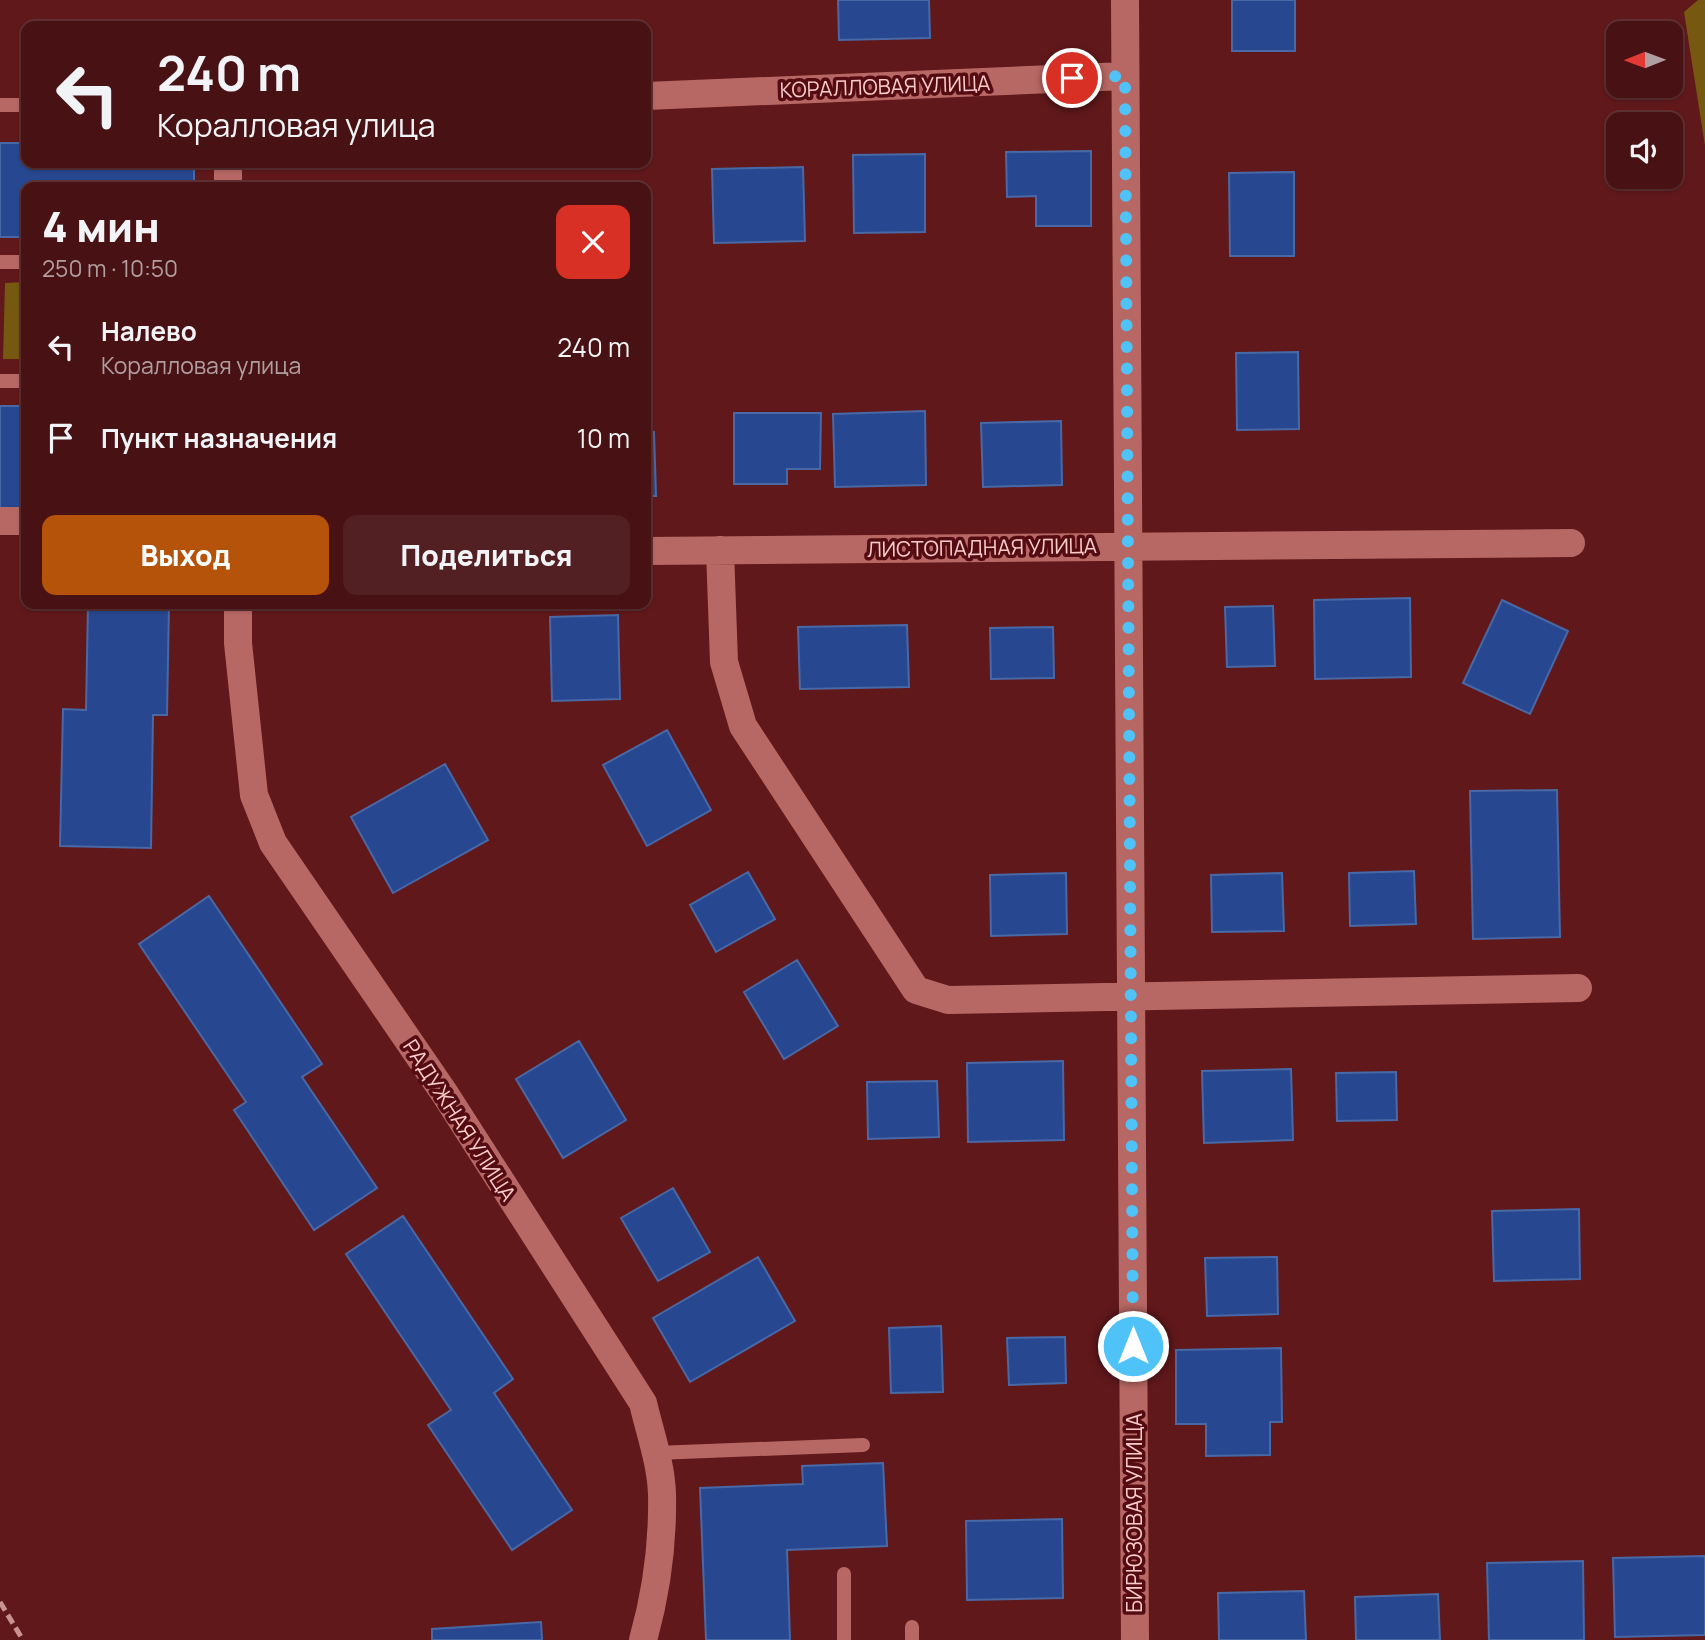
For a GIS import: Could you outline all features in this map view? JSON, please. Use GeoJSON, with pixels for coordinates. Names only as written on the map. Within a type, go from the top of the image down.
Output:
{"type":"FeatureCollection","features":[{"type":"Feature","properties":{"kind":"street","name":"БИРЮЗОВАЯ УЛИЦА"},"geometry":{"type":"LineString","coordinates":[[1125,0],[1135,1640]]}},
{"type":"Feature","properties":{"kind":"street","name":"КОРАЛЛОВАЯ УЛИЦА"},"geometry":{"type":"LineString","coordinates":[[651,96],[1125,76]]}},
{"type":"Feature","properties":{"kind":"street"},"geometry":{"type":"LineString","coordinates":[[0,521],[21,521]]}},
{"type":"Feature","properties":{"kind":"street","name":"ЛИСТОПАДНАЯ УЛИЦА"},"geometry":{"type":"LineString","coordinates":[[651,551],[1571,543]]}},
{"type":"Feature","properties":{"kind":"street"},"geometry":{"type":"LineString","coordinates":[[720,550],[724,662],[743,726],[916,990],[948,1000],[1578,988]]}},
{"type":"Feature","properties":{"kind":"street","name":"РАДУЖНАЯ УЛИЦА"},"geometry":{"type":"LineString","coordinates":[[238,609],[238,643],[254,795],[273,843],[445,1094],[643,1403],[656,1453],[662,1492],[651,1611],[643,1640]]}},
{"type":"Feature","properties":{"kind":"lane"},"geometry":{"type":"LineString","coordinates":[[0,105],[21,105]]}},
{"type":"Feature","properties":{"kind":"lane"},"geometry":{"type":"LineString","coordinates":[[0,262],[21,262]]}},
{"type":"Feature","properties":{"kind":"lane"},"geometry":{"type":"LineString","coordinates":[[0,381],[21,381]]}},
{"type":"Feature","properties":{"kind":"lane"},"geometry":{"type":"LineString","coordinates":[[656,1453],[863,1445]]}},
{"type":"Feature","properties":{"kind":"lane"},"geometry":{"type":"LineString","coordinates":[[844,1574],[844,1640]]}},
{"type":"Feature","properties":{"kind":"shaded area"},"geometry":{"type":"Polygon","coordinates":[[[1698,0],[1705,0],[1705,146],[1684,12],[1698,0]]]}},
{"type":"Feature","properties":{"kind":"shaded area"},"geometry":{"type":"Polygon","coordinates":[[[21,282],[21,359],[3,359],[5,283],[21,282]]]}},
{"type":"Feature","properties":{"kind":"building"},"geometry":{"type":"Polygon","coordinates":[[[838,0],[929,0],[930,38],[839,40],[838,0]]]}},
{"type":"Feature","properties":{"kind":"building"},"geometry":{"type":"Polygon","coordinates":[[[1232,0],[1295,0],[1295,51],[1232,51],[1232,0]]]}},
{"type":"Feature","properties":{"kind":"building"},"geometry":{"type":"Polygon","coordinates":[[[0,143],[21,143],[21,168],[194,168],[194,182],[21,182],[21,237],[0,237],[0,143]]]}},
{"type":"Feature","properties":{"kind":"building"},"geometry":{"type":"Polygon","coordinates":[[[1091,151],[1091,226],[1036,226],[1036,196],[1007,197],[1006,152],[1091,151]]]}},
{"type":"Feature","properties":{"kind":"building"},"geometry":{"type":"Polygon","coordinates":[[[925,154],[925,232],[854,233],[853,155],[925,154]]]}},
{"type":"Feature","properties":{"kind":"building"},"geometry":{"type":"Polygon","coordinates":[[[803,167],[805,241],[714,243],[712,169],[803,167]]]}},
{"type":"Feature","properties":{"kind":"building"},"geometry":{"type":"Polygon","coordinates":[[[1294,172],[1294,256],[1230,256],[1229,173],[1294,172]]]}},
{"type":"Feature","properties":{"kind":"building"},"geometry":{"type":"Polygon","coordinates":[[[1298,352],[1299,429],[1237,430],[1236,353],[1298,352]]]}},
{"type":"Feature","properties":{"kind":"building"},"geometry":{"type":"Polygon","coordinates":[[[0,406],[21,406],[21,509],[0,509],[0,406]]]}},
{"type":"Feature","properties":{"kind":"building"},"geometry":{"type":"Polygon","coordinates":[[[925,411],[926,485],[835,487],[833,414],[925,411]]]}},
{"type":"Feature","properties":{"kind":"building"},"geometry":{"type":"Polygon","coordinates":[[[734,413],[821,413],[820,469],[787,469],[787,484],[734,484],[734,413]]]}},
{"type":"Feature","properties":{"kind":"building"},"geometry":{"type":"Polygon","coordinates":[[[1061,421],[1062,485],[983,487],[981,423],[1061,421]]]}},
{"type":"Feature","properties":{"kind":"building"},"geometry":{"type":"Polygon","coordinates":[[[651,432],[654,432],[656,496],[651,496],[651,432]]]}},
{"type":"Feature","properties":{"kind":"building"},"geometry":{"type":"Polygon","coordinates":[[[1410,598],[1411,677],[1315,679],[1314,600],[1410,598]]]}},
{"type":"Feature","properties":{"kind":"building"},"geometry":{"type":"Polygon","coordinates":[[[1502,600],[1568,631],[1530,714],[1463,683],[1502,600]]]}},
{"type":"Feature","properties":{"kind":"building"},"geometry":{"type":"Polygon","coordinates":[[[1273,606],[1275,666],[1227,667],[1225,607],[1273,606]]]}},
{"type":"Feature","properties":{"kind":"building"},"geometry":{"type":"Polygon","coordinates":[[[88,609],[169,609],[167,715],[153,715],[151,848],[60,846],[63,709],[86,710],[88,609]]]}},
{"type":"Feature","properties":{"kind":"building"},"geometry":{"type":"Polygon","coordinates":[[[618,615],[620,699],[552,701],[550,617],[618,615]]]}},
{"type":"Feature","properties":{"kind":"building"},"geometry":{"type":"Polygon","coordinates":[[[907,625],[909,687],[800,689],[798,627],[907,625]]]}},
{"type":"Feature","properties":{"kind":"building"},"geometry":{"type":"Polygon","coordinates":[[[1053,627],[1054,678],[991,679],[990,628],[1053,627]]]}},
{"type":"Feature","properties":{"kind":"building"},"geometry":{"type":"Polygon","coordinates":[[[667,730],[711,810],[647,846],[603,765],[667,730]]]}},
{"type":"Feature","properties":{"kind":"building"},"geometry":{"type":"Polygon","coordinates":[[[445,764],[488,840],[393,893],[351,817],[445,764]]]}},
{"type":"Feature","properties":{"kind":"building"},"geometry":{"type":"Polygon","coordinates":[[[1557,790],[1560,937],[1473,939],[1470,791],[1557,790]]]}},
{"type":"Feature","properties":{"kind":"building"},"geometry":{"type":"Polygon","coordinates":[[[1414,871],[1416,924],[1350,926],[1349,873],[1414,871]]]}},
{"type":"Feature","properties":{"kind":"building"},"geometry":{"type":"Polygon","coordinates":[[[748,872],[775,919],[716,952],[690,905],[748,872]]]}},
{"type":"Feature","properties":{"kind":"building"},"geometry":{"type":"Polygon","coordinates":[[[1066,873],[1067,934],[991,936],[990,875],[1066,873]]]}},
{"type":"Feature","properties":{"kind":"building"},"geometry":{"type":"Polygon","coordinates":[[[1282,873],[1284,931],[1212,932],[1211,875],[1282,873]]]}},
{"type":"Feature","properties":{"kind":"building"},"geometry":{"type":"Polygon","coordinates":[[[209,896],[322,1064],[302,1077],[377,1188],[314,1230],[234,1110],[246,1102],[139,944],[209,896]]]}},
{"type":"Feature","properties":{"kind":"building"},"geometry":{"type":"Polygon","coordinates":[[[797,960],[838,1026],[784,1059],[744,992],[797,960]]]}},
{"type":"Feature","properties":{"kind":"building"},"geometry":{"type":"Polygon","coordinates":[[[579,1041],[626,1120],[563,1158],[516,1079],[579,1041]]]}},
{"type":"Feature","properties":{"kind":"building"},"geometry":{"type":"Polygon","coordinates":[[[1063,1061],[1064,1140],[968,1142],[967,1063],[1063,1061]]]}},
{"type":"Feature","properties":{"kind":"building"},"geometry":{"type":"Polygon","coordinates":[[[1291,1069],[1293,1140],[1204,1143],[1202,1071],[1291,1069]]]}},
{"type":"Feature","properties":{"kind":"building"},"geometry":{"type":"Polygon","coordinates":[[[1396,1072],[1397,1120],[1337,1121],[1336,1073],[1396,1072]]]}},
{"type":"Feature","properties":{"kind":"building"},"geometry":{"type":"Polygon","coordinates":[[[937,1081],[939,1137],[868,1139],[867,1082],[937,1081]]]}},
{"type":"Feature","properties":{"kind":"building"},"geometry":{"type":"Polygon","coordinates":[[[673,1188],[710,1252],[658,1281],[621,1218],[673,1188]]]}},
{"type":"Feature","properties":{"kind":"building"},"geometry":{"type":"Polygon","coordinates":[[[1579,1209],[1580,1279],[1494,1281],[1492,1211],[1579,1209]]]}},
{"type":"Feature","properties":{"kind":"building"},"geometry":{"type":"Polygon","coordinates":[[[403,1216],[513,1379],[494,1393],[572,1510],[512,1550],[428,1425],[451,1410],[346,1254],[403,1216]]]}},
{"type":"Feature","properties":{"kind":"building"},"geometry":{"type":"Polygon","coordinates":[[[758,1257],[795,1321],[690,1382],[653,1318],[758,1257]]]}},
{"type":"Feature","properties":{"kind":"building"},"geometry":{"type":"Polygon","coordinates":[[[1277,1257],[1278,1314],[1207,1316],[1205,1258],[1277,1257]]]}},
{"type":"Feature","properties":{"kind":"building"},"geometry":{"type":"Polygon","coordinates":[[[941,1326],[943,1392],[891,1393],[889,1328],[941,1326]]]}},
{"type":"Feature","properties":{"kind":"building"},"geometry":{"type":"Polygon","coordinates":[[[1065,1337],[1066,1383],[1009,1385],[1007,1338],[1065,1337]]]}},
{"type":"Feature","properties":{"kind":"building"},"geometry":{"type":"Polygon","coordinates":[[[1281,1348],[1282,1422],[1270,1422],[1270,1455],[1206,1456],[1206,1424],[1176,1424],[1176,1350],[1281,1348]]]}},
{"type":"Feature","properties":{"kind":"building"},"geometry":{"type":"Polygon","coordinates":[[[883,1463],[887,1546],[787,1550],[790,1640],[706,1640],[700,1488],[803,1484],[802,1466],[883,1463]]]}},
{"type":"Feature","properties":{"kind":"building"},"geometry":{"type":"Polygon","coordinates":[[[1062,1519],[1063,1598],[967,1600],[966,1521],[1062,1519]]]}},
{"type":"Feature","properties":{"kind":"building"},"geometry":{"type":"Polygon","coordinates":[[[1705,1556],[1705,1635],[1615,1637],[1613,1558],[1705,1556]]]}},
{"type":"Feature","properties":{"kind":"building"},"geometry":{"type":"Polygon","coordinates":[[[1583,1561],[1584,1640],[1489,1640],[1487,1563],[1583,1561]]]}},
{"type":"Feature","properties":{"kind":"building"},"geometry":{"type":"Polygon","coordinates":[[[1304,1591],[1306,1640],[1219,1640],[1218,1593],[1304,1591]]]}},
{"type":"Feature","properties":{"kind":"building"},"geometry":{"type":"Polygon","coordinates":[[[1438,1594],[1440,1640],[1356,1640],[1355,1597],[1438,1594]]]}},
{"type":"Feature","properties":{"kind":"building"},"geometry":{"type":"Polygon","coordinates":[[[541,1622],[542,1640],[432,1640],[432,1629],[541,1622]]]}},
{"type":"Feature","properties":{"kind":"railway"},"geometry":{"type":"LineString","coordinates":[[0,1602],[23,1640]]}},
{"type":"Feature","properties":{"kind":"route"},"geometry":{"type":"LineString","coordinates":[[1072,78],[1125,76],[1133,1346]]}}]}
